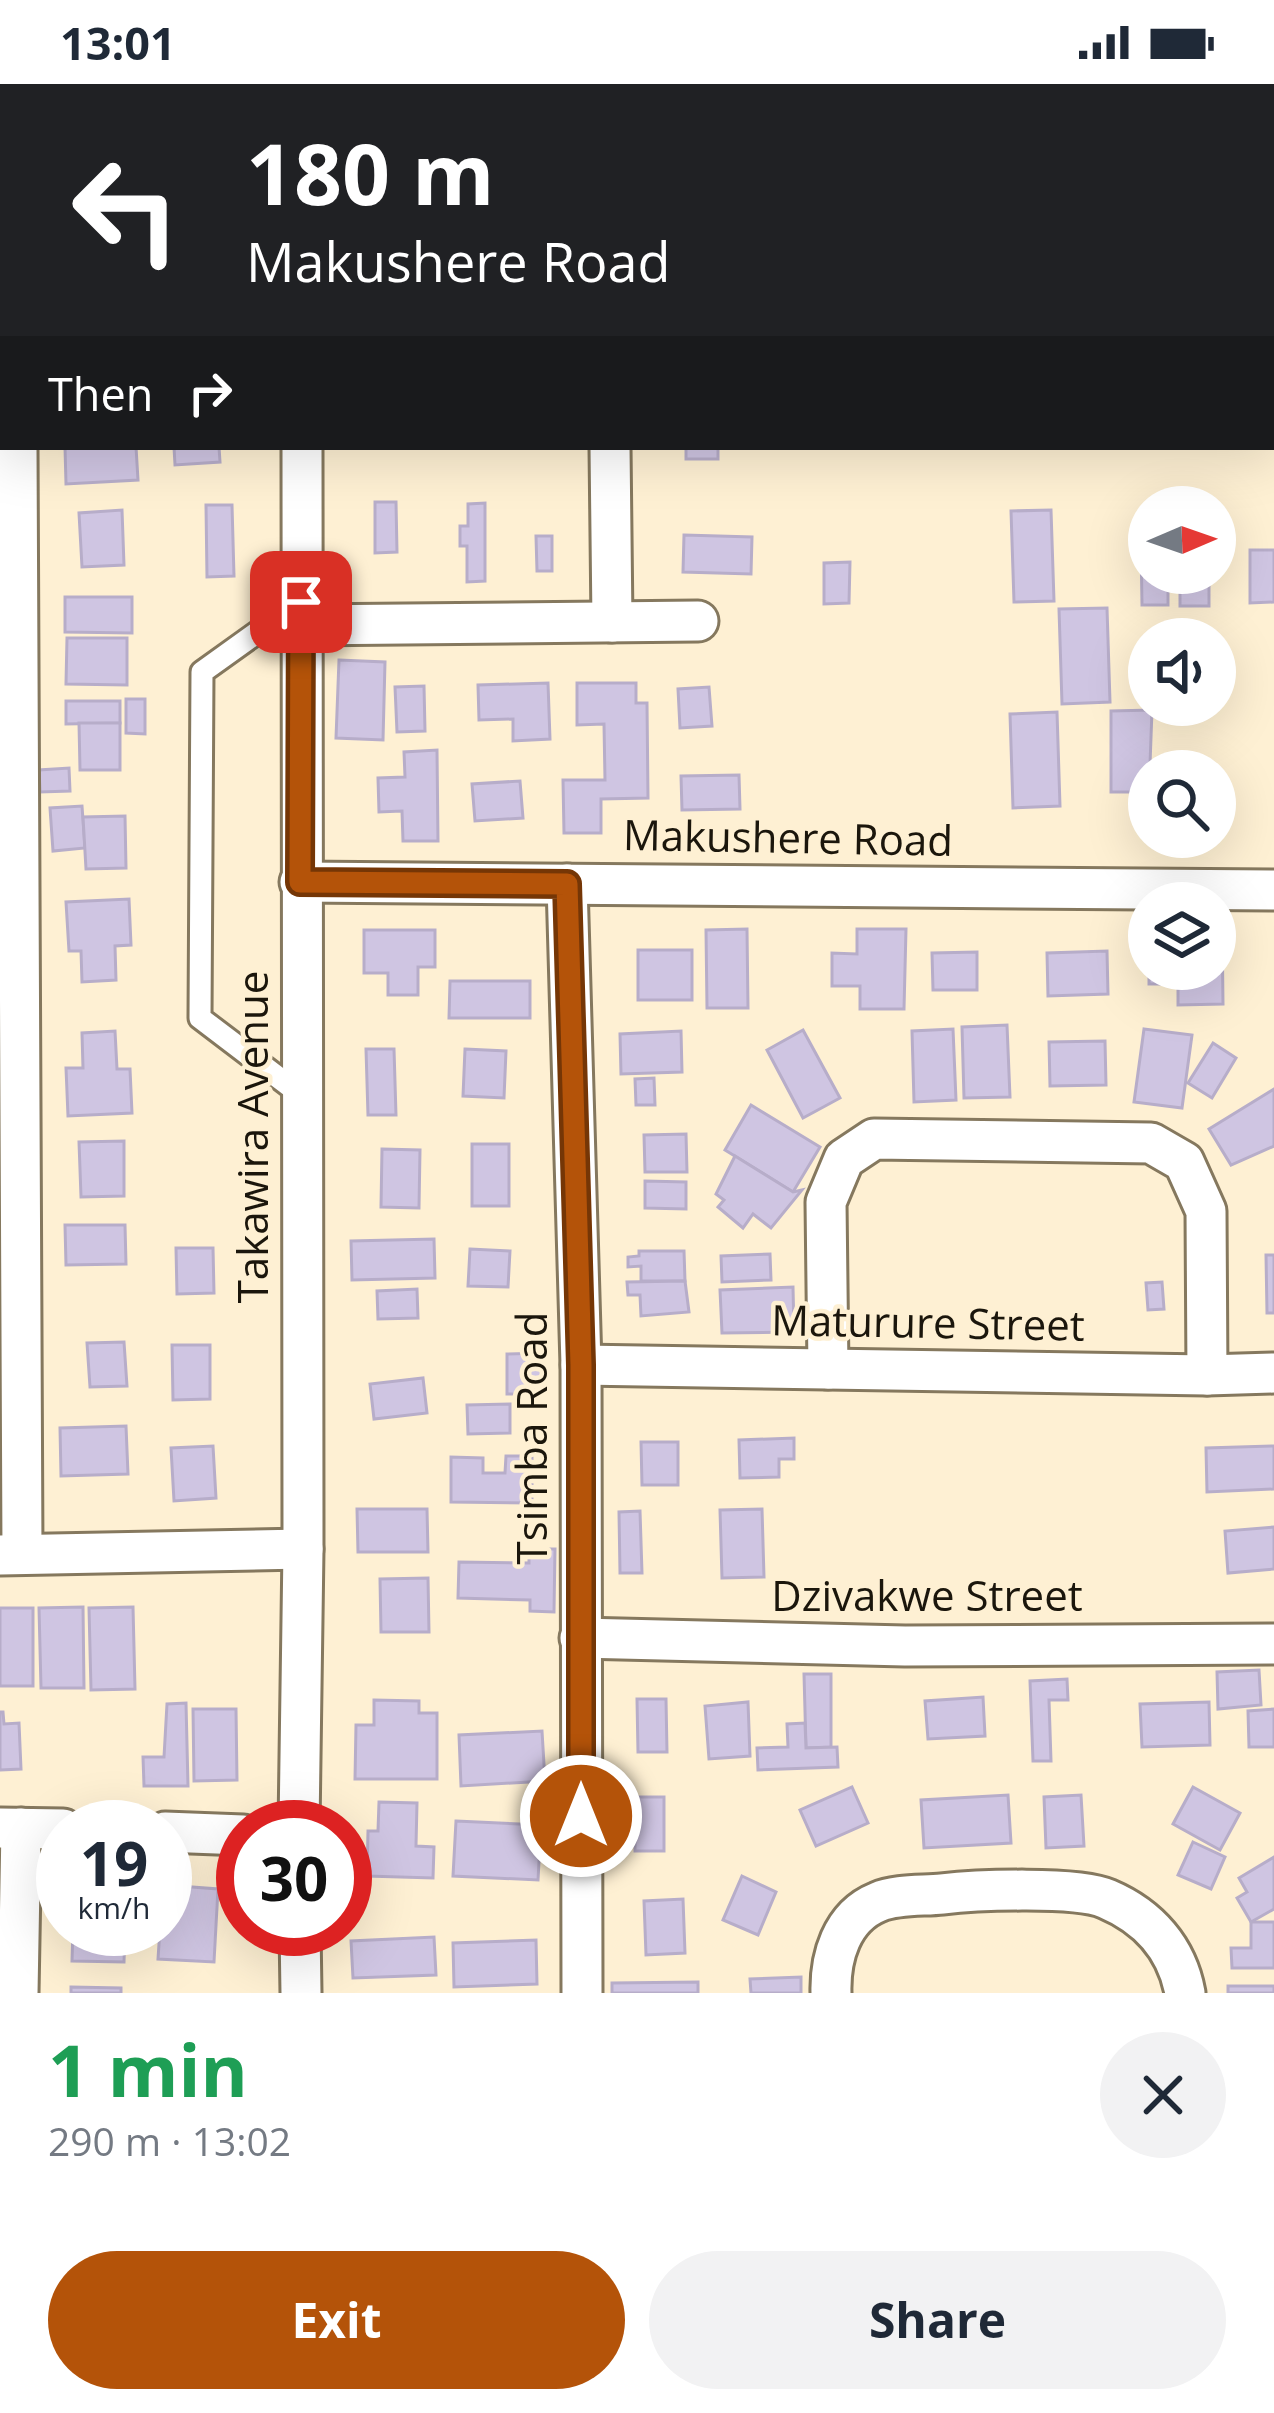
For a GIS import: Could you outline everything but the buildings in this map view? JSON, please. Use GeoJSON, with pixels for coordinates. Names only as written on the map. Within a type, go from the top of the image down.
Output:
{"type":"FeatureCollection","features":[{"type":"Feature","properties":{"kind":"street"},"geometry":{"type":"LineString","coordinates":[[17,450],[8,514],[11,1554],[303,1549]]}},
{"type":"Feature","properties":{"kind":"street","name":"Takawira Avenue"},"geometry":{"type":"LineString","coordinates":[[298,1800],[303,1549],[302,450]]}},
{"type":"Feature","properties":{"kind":"street"},"geometry":{"type":"LineString","coordinates":[[610,450],[612,622]]}},
{"type":"Feature","properties":{"kind":"street"},"geometry":{"type":"LineString","coordinates":[[301,613],[698,621]]}},
{"type":"Feature","properties":{"kind":"street","name":"Makushere Road"},"geometry":{"type":"LineString","coordinates":[[300,882],[1274,890]]}},
{"type":"Feature","properties":{"kind":"street","name":"Tsimba Road"},"geometry":{"type":"LineString","coordinates":[[567,884],[581,1365],[582,1993]]}},
{"type":"Feature","properties":{"kind":"street"},"geometry":{"type":"LineString","coordinates":[[828,1369],[826,1202],[844,1159],[874,1139],[1151,1143],[1184,1162],[1206,1211],[1208,1375]]}},
{"type":"Feature","properties":{"kind":"street","name":"Maturure Street"},"geometry":{"type":"LineString","coordinates":[[581,1365],[1274,1373]]}},
{"type":"Feature","properties":{"kind":"street","name":"Dzivakwe Street"},"geometry":{"type":"LineString","coordinates":[[580,1638],[905,1646],[1274,1644]]}},
{"type":"Feature","properties":{"kind":"street"},"geometry":{"type":"LineString","coordinates":[[10,1828],[18,1993]]}},
{"type":"Feature","properties":{"kind":"street"},"geometry":{"type":"LineString","coordinates":[[831,1993],[830,1961],[849,1924],[878,1901],[987,1888],[1103,1896],[1148,1923],[1180,1964],[1185,1993]]}},
{"type":"Feature","properties":{"kind":"street"},"geometry":{"type":"LineString","coordinates":[[301,1956],[302,1993]]}},
{"type":"Feature","properties":{"kind":"lane"},"geometry":{"type":"LineString","coordinates":[[300,1094],[200,1018],[202,672],[301,613]]}},
{"type":"Feature","properties":{"kind":"route"},"geometry":{"type":"LineString","coordinates":[[301,602],[300,882],[567,884],[581,1365],[581,1816]]}}]}
